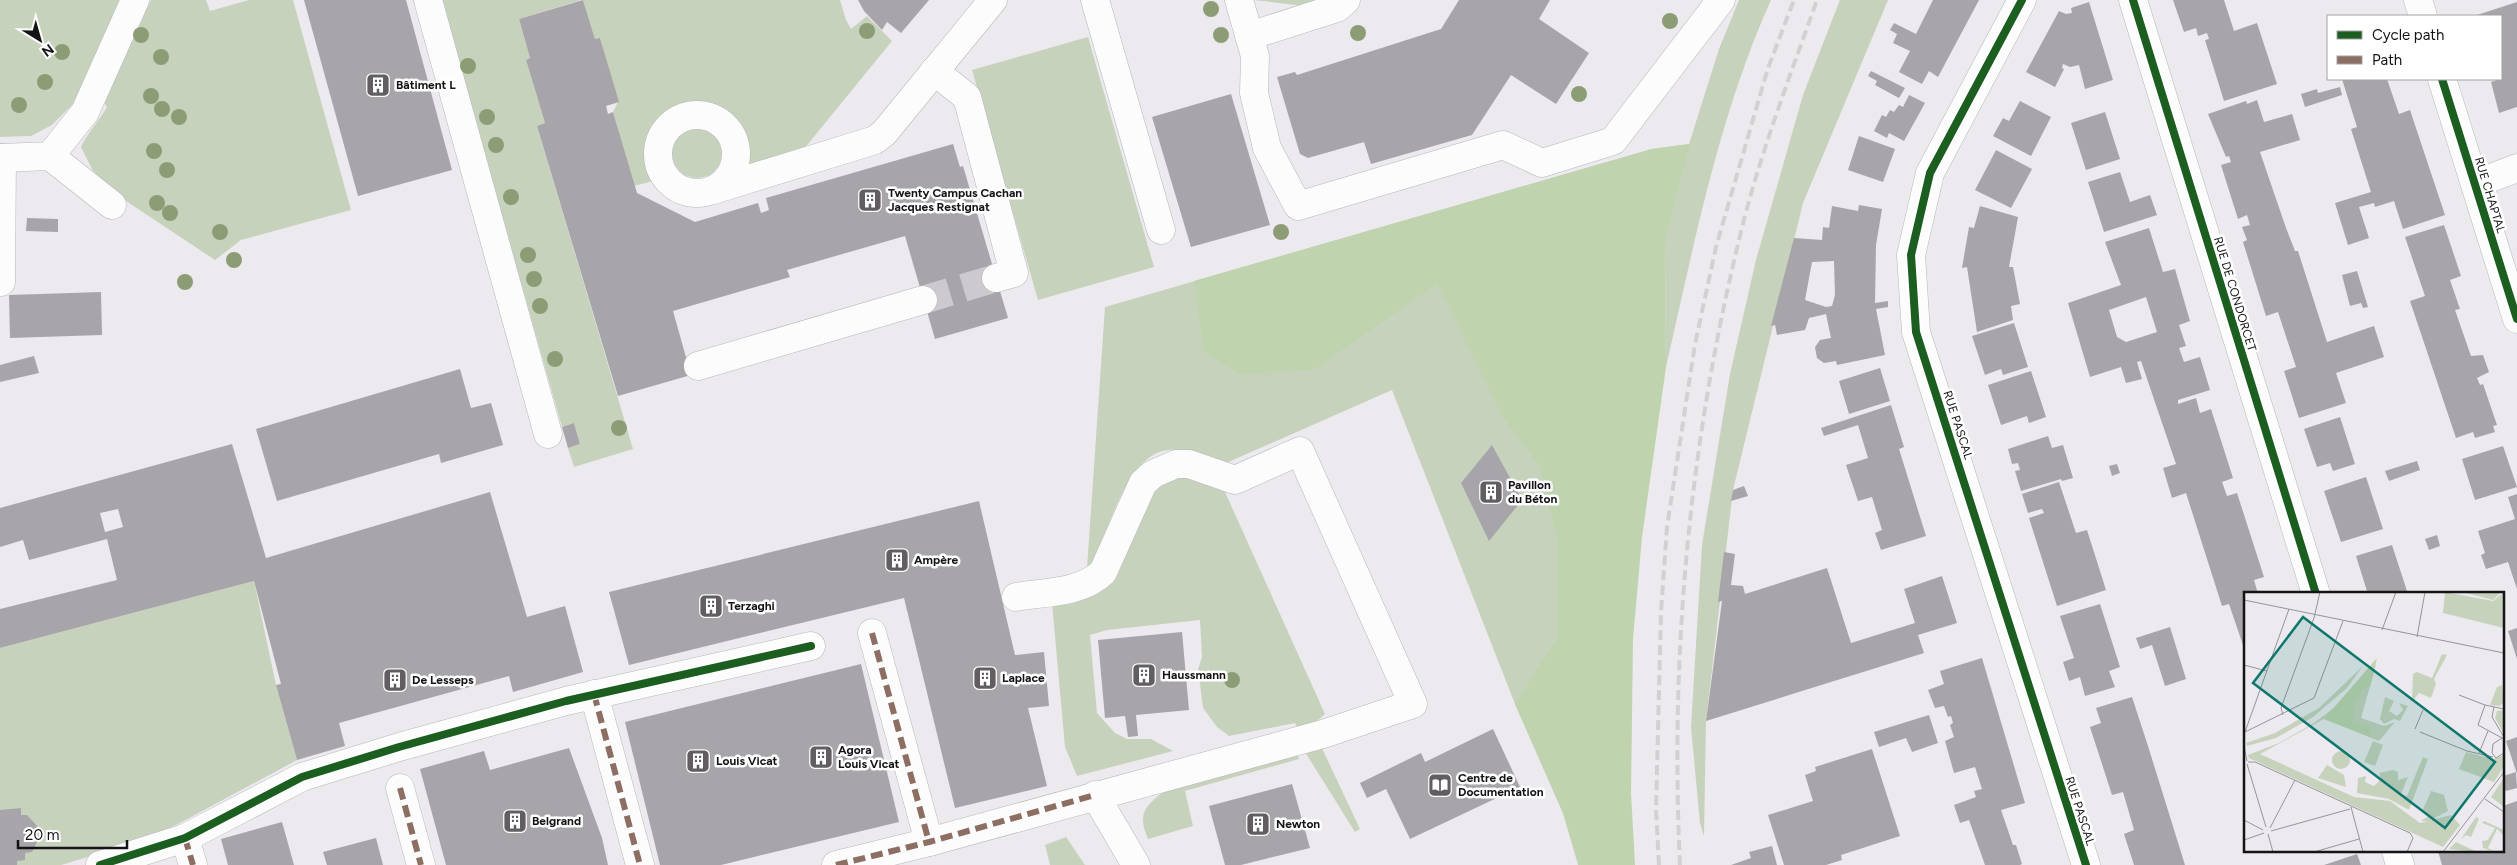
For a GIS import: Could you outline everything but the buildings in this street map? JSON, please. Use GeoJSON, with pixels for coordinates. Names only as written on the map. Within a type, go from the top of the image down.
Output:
{"type":"FeatureCollection","features":[{"type":"Feature","properties":{"kind":"street"},"geometry":{"type":"LineString","coordinates":[[50,156],[84,112],[135,0]]}},
{"type":"Feature","properties":{"kind":"street"},"geometry":{"type":"LineString","coordinates":[[428,0],[548,434]]}},
{"type":"Feature","properties":{"kind":"street"},"geometry":{"type":"LineString","coordinates":[[714,190],[875,140],[884,133],[993,0]]}},
{"type":"Feature","properties":{"kind":"street"},"geometry":{"type":"LineString","coordinates":[[1095,0],[1161,230]]}},
{"type":"Feature","properties":{"kind":"street"},"geometry":{"type":"LineString","coordinates":[[1239,0],[1255,56],[1254,93],[1268,148],[1298,206],[1503,145],[1542,163],[1613,141],[1721,0]]}},
{"type":"Feature","properties":{"kind":"street"},"geometry":{"type":"LineString","coordinates":[[1250,36],[1337,8],[1346,0]]}},
{"type":"Feature","properties":{"kind":"street","name":"RUE PASCAL"},"geometry":{"type":"LineString","coordinates":[[2022,0],[1930,173],[1910,255],[1916,332],[2086,865]]}},
{"type":"Feature","properties":{"kind":"street","name":"RUE DE CONDORCET"},"geometry":{"type":"LineString","coordinates":[[2133,0],[2315,592]]}},
{"type":"Feature","properties":{"kind":"street"},"geometry":{"type":"LineString","coordinates":[[2418,0],[2423,15]]}},
{"type":"Feature","properties":{"kind":"street"},"geometry":{"type":"LineString","coordinates":[[934,71],[968,97],[1014,273],[996,278]]}},
{"type":"Feature","properties":{"kind":"street","name":"RUE CHAPTAL"},"geometry":{"type":"LineString","coordinates":[[2442,80],[2517,319]]}},
{"type":"Feature","properties":{"kind":"street"},"geometry":{"type":"LineString","coordinates":[[1,282],[1,158],[50,156],[112,205]]}},
{"type":"Feature","properties":{"kind":"street"},"geometry":{"type":"LineString","coordinates":[[2475,184],[2517,168]]}},
{"type":"Feature","properties":{"kind":"street"},"geometry":{"type":"LineString","coordinates":[[698,366],[923,300]]}},
{"type":"Feature","properties":{"kind":"street"},"geometry":{"type":"LineString","coordinates":[[836,865],[929,842],[1323,734],[1413,704],[1300,451],[1235,480],[1189,464],[1176,464],[1164,468],[1143,483],[1103,572],[1094,581],[1081,586],[1016,597]]}},
{"type":"Feature","properties":{"kind":"street"},"geometry":{"type":"LineString","coordinates":[[872,632],[929,842]]}},
{"type":"Feature","properties":{"kind":"street"},"geometry":{"type":"LineString","coordinates":[[100,865],[185,838],[302,777],[408,744],[594,694],[812,646]]}},
{"type":"Feature","properties":{"kind":"street"},"geometry":{"type":"LineString","coordinates":[[594,694],[640,865]]}},
{"type":"Feature","properties":{"kind":"street"},"geometry":{"type":"LineString","coordinates":[[400,788],[421,865]]}},
{"type":"Feature","properties":{"kind":"street"},"geometry":{"type":"LineString","coordinates":[[1095,795],[1136,865]]}},
{"type":"Feature","properties":{"kind":"street"},"geometry":{"type":"LineString","coordinates":[[185,838],[193,865]]}},
{"type":"Feature","properties":{"kind":"street"},"geometry":{"type":"LineString","coordinates":[[2396,852],[2400,865]]}},
{"type":"Feature","properties":{"kind":"green space"},"geometry":{"type":"Polygon","coordinates":[[[0,0],[120,0],[75,102],[52,125],[31,136],[0,137],[0,0]]]}},
{"type":"Feature","properties":{"kind":"green space"},"geometry":{"type":"Polygon","coordinates":[[[151,0],[206,0],[210,11],[249,0],[293,0],[351,210],[241,240],[215,260],[105,187],[104,181],[93,171],[81,147],[107,107],[104,102],[151,0]]]}},
{"type":"Feature","properties":{"kind":"green space"},"geometry":{"type":"Polygon","coordinates":[[[441,0],[581,0],[519,19],[530,58],[526,60],[545,123],[537,126],[633,449],[574,467],[568,448],[580,444],[574,423],[562,427],[441,0]]]}},
{"type":"Feature","properties":{"kind":"green space"},"geometry":{"type":"Polygon","coordinates":[[[583,0],[840,0],[851,29],[867,16],[892,41],[799,155],[743,172],[745,156],[743,141],[738,128],[730,118],[719,110],[707,106],[692,106],[676,110],[675,108],[659,122],[649,140],[647,159],[653,181],[634,186],[613,112],[618,102],[600,38],[595,39],[583,0]]]}},
{"type":"Feature","properties":{"kind":"green space"},"geometry":{"type":"Polygon","coordinates":[[[1254,0],[1326,0],[1305,6],[1254,0]]]}},
{"type":"Feature","properties":{"kind":"green space"},"geometry":{"type":"Polygon","coordinates":[[[1739,0],[1771,0],[1753,44],[1722,134],[1666,367],[1665,244],[1632,442],[1622,865],[1578,865],[1563,813],[1515,704],[1392,390],[1224,464],[1182,450],[1168,450],[1154,454],[1142,464],[1131,478],[1114,512],[1095,559],[1087,568],[1105,307],[1652,149],[1689,144],[1719,49],[1739,0]]]}},
{"type":"Feature","properties":{"kind":"green space"},"geometry":{"type":"Polygon","coordinates":[[[1840,0],[1888,0],[1803,203],[1733,490],[1706,721],[1704,836],[1700,823],[1691,727],[1702,545],[1730,374],[1756,260],[1803,95],[1840,0]]]}},
{"type":"Feature","properties":{"kind":"green space"},"geometry":{"type":"Polygon","coordinates":[[[1088,37],[1154,267],[1038,300],[972,70],[1088,37]]]}},
{"type":"Feature","properties":{"kind":"green space"},"geometry":{"type":"Polygon","coordinates":[[[697,128],[711,132],[718,139],[722,153],[718,167],[711,174],[697,178],[683,174],[676,167],[672,153],[676,139],[683,132],[697,128]]]}},
{"type":"Feature","properties":{"kind":"green space"},"geometry":{"type":"Polygon","coordinates":[[[1690,144],[1665,240],[1666,367],[1642,537],[1633,639],[1631,793],[1635,865],[1579,865],[1563,813],[1515,704],[1557,638],[1557,539],[1539,465],[1502,416],[1437,284],[1315,369],[1241,375],[1204,352],[1194,281],[1652,149],[1690,144]]]}},
{"type":"Feature","properties":{"kind":"green space"},"geometry":{"type":"Polygon","coordinates":[[[1174,477],[1188,477],[1225,492],[1325,714],[1315,723],[1297,727],[1295,723],[1229,736],[1217,727],[1203,708],[1198,669],[1202,657],[1200,620],[1107,630],[1090,635],[1097,713],[1115,733],[1127,739],[1151,739],[1173,751],[1077,776],[1065,747],[1052,603],[1080,600],[1155,487],[1174,477]]]}},
{"type":"Feature","properties":{"kind":"green space"},"geometry":{"type":"Polygon","coordinates":[[[254,581],[276,685],[297,760],[180,823],[138,842],[61,865],[0,865],[0,648],[254,581]]]}},
{"type":"Feature","properties":{"kind":"green space"},"geometry":{"type":"Polygon","coordinates":[[[1320,744],[1360,829],[1355,832],[1305,752],[1320,744]]]}},
{"type":"Feature","properties":{"kind":"green space"},"geometry":{"type":"Polygon","coordinates":[[[1296,750],[1299,759],[1185,791],[1193,826],[1148,839],[1143,823],[1144,813],[1154,800],[1169,789],[1189,779],[1212,771],[1296,750]]]}},
{"type":"Feature","properties":{"kind":"green space"},"geometry":{"type":"Polygon","coordinates":[[[1066,837],[1085,865],[1050,865],[1045,845],[1066,837]]]}},
{"type":"Feature","properties":{"kind":"tunnel"},"geometry":{"type":"LineString","coordinates":[[923,300],[996,278]]}},
{"type":"Feature","properties":{"kind":"railway"},"geometry":{"type":"LineString","coordinates":[[1659,865],[1656,810],[1661,612],[1667,527],[1695,344],[1716,247],[1768,68],[1794,0]]}},
{"type":"Feature","properties":{"kind":"railway"},"geometry":{"type":"LineString","coordinates":[[1680,865],[1678,708],[1681,629],[1687,551],[1707,395],[1739,240],[1755,179],[1817,0]]}},
{"type":"Feature","properties":{"kind":"marked path"},"geometry":{"type":"LineString","coordinates":[[872,633],[929,842]]}},
{"type":"Feature","properties":{"kind":"marked path"},"geometry":{"type":"LineString","coordinates":[[594,694],[640,865]]}},
{"type":"Feature","properties":{"kind":"marked path"},"geometry":{"type":"LineString","coordinates":[[400,788],[421,865]]}},
{"type":"Feature","properties":{"kind":"marked path"},"geometry":{"type":"LineString","coordinates":[[836,865],[929,842],[1095,795]]}},
{"type":"Feature","properties":{"kind":"marked path"},"geometry":{"type":"LineString","coordinates":[[185,838],[193,865]]}},
{"type":"Feature","properties":{"kind":"cycle path"},"geometry":{"type":"LineString","coordinates":[[2022,0],[1930,173],[1911,255],[1916,332],[2086,865]]}},
{"type":"Feature","properties":{"kind":"cycle path"},"geometry":{"type":"LineString","coordinates":[[2133,0],[2315,592]]}},
{"type":"Feature","properties":{"kind":"cycle path"},"geometry":{"type":"LineString","coordinates":[[2442,80],[2517,319]]}},
{"type":"Feature","properties":{"kind":"cycle path"},"geometry":{"type":"LineString","coordinates":[[100,865],[185,838],[302,777],[399,747],[566,701],[811,646]]}},
{"type":"Feature","properties":{"kind":"place","name":"Bâtiment L"},"geometry":{"type":"Point","coordinates":[378,85]}},
{"type":"Feature","properties":{"kind":"place","name":"Twenty Campus Cachan Jacques Restignat"},"geometry":{"type":"Point","coordinates":[870,200]}},
{"type":"Feature","properties":{"kind":"place","name":"Pavillon du Béton"},"geometry":{"type":"Point","coordinates":[1491,492]}},
{"type":"Feature","properties":{"kind":"place","name":"Ampère"},"geometry":{"type":"Point","coordinates":[897,560]}},
{"type":"Feature","properties":{"kind":"place","name":"Terzaghi"},"geometry":{"type":"Point","coordinates":[711,606]}},
{"type":"Feature","properties":{"kind":"place","name":"Haussmann"},"geometry":{"type":"Point","coordinates":[1144,675]}},
{"type":"Feature","properties":{"kind":"place","name":"Laplace"},"geometry":{"type":"Point","coordinates":[985,678]}},
{"type":"Feature","properties":{"kind":"place","name":"De Lesseps"},"geometry":{"type":"Point","coordinates":[395,680]}},
{"type":"Feature","properties":{"kind":"place","name":"Agora Louis Vicat"},"geometry":{"type":"Point","coordinates":[821,757]}},
{"type":"Feature","properties":{"kind":"place","name":"Louis Vicat"},"geometry":{"type":"Point","coordinates":[698,761]}},
{"type":"Feature","properties":{"kind":"place","name":"Centre de Documentation"},"geometry":{"type":"Point","coordinates":[1440,785]}},
{"type":"Feature","properties":{"kind":"place","name":"Belgrand"},"geometry":{"type":"Point","coordinates":[515,821]}},
{"type":"Feature","properties":{"kind":"place","name":"Newton"},"geometry":{"type":"Point","coordinates":[1258,824]}}]}
